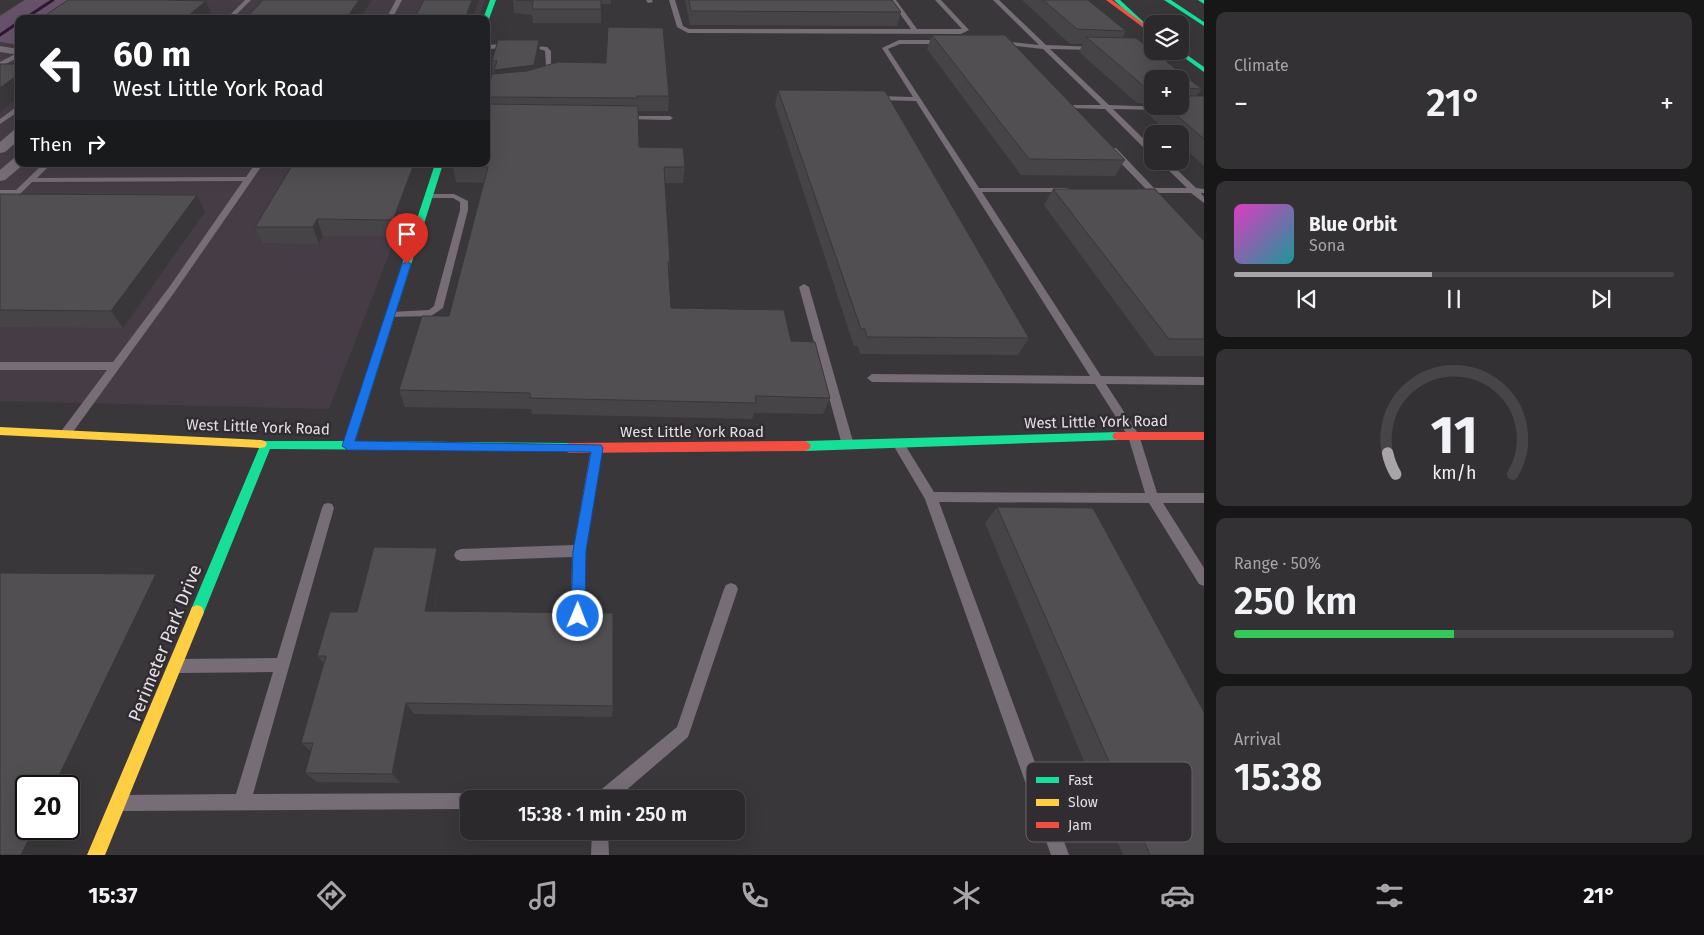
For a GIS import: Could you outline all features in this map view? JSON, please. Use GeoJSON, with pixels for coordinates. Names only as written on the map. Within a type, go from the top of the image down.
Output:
{"type":"FeatureCollection","features":[{"type":"Feature","properties":{"kind":"main road"},"geometry":{"type":"LineString","coordinates":[[487,15],[492,0]]}},
{"type":"Feature","properties":{"kind":"main road"},"geometry":{"type":"LineString","coordinates":[[1109,0],[1144,26]]}},
{"type":"Feature","properties":{"kind":"main road"},"geometry":{"type":"LineString","coordinates":[[1117,0],[1144,25]]}},
{"type":"Feature","properties":{"kind":"main road"},"geometry":{"type":"LineString","coordinates":[[1167,0],[1204,24]]}},
{"type":"Feature","properties":{"kind":"main road"},"geometry":{"type":"LineString","coordinates":[[1189,59],[1204,70]]}},
{"type":"Feature","properties":{"kind":"main road"},"geometry":{"type":"LineString","coordinates":[[348,446],[438,167]]}},
{"type":"Feature","properties":{"kind":"main road","name":"West Little York Road"},"geometry":{"type":"LineString","coordinates":[[0,431],[266,444],[597,448],[848,445],[1134,435],[1204,436]]}},
{"type":"Feature","properties":{"kind":"main road","name":"Perimeter Park Drive"},"geometry":{"type":"LineString","coordinates":[[96,855],[266,444]]}},
{"type":"Feature","properties":{"kind":"street"},"geometry":{"type":"LineString","coordinates":[[0,49],[15,52]]}},
{"type":"Feature","properties":{"kind":"street"},"geometry":{"type":"LineString","coordinates":[[0,149],[15,136]]}},
{"type":"Feature","properties":{"kind":"street"},"geometry":{"type":"LineString","coordinates":[[0,157],[15,157]]}},
{"type":"Feature","properties":{"kind":"street"},"geometry":{"type":"LineString","coordinates":[[0,177],[15,164]]}},
{"type":"Feature","properties":{"kind":"lane"},"geometry":{"type":"LineString","coordinates":[[233,15],[248,0]]}},
{"type":"Feature","properties":{"kind":"lane"},"geometry":{"type":"LineString","coordinates":[[391,15],[399,0]]}},
{"type":"Feature","properties":{"kind":"lane"},"geometry":{"type":"LineString","coordinates":[[672,0],[680,28],[688,31],[961,32],[966,30],[938,0]]}},
{"type":"Feature","properties":{"kind":"lane"},"geometry":{"type":"LineString","coordinates":[[893,0],[915,31]]}},
{"type":"Feature","properties":{"kind":"lane"},"geometry":{"type":"LineString","coordinates":[[996,0],[1144,144]]}},
{"type":"Feature","properties":{"kind":"lane"},"geometry":{"type":"LineString","coordinates":[[958,42],[899,42],[885,48],[1134,435],[1153,498],[1204,580]]}},
{"type":"Feature","properties":{"kind":"lane"},"geometry":{"type":"LineString","coordinates":[[996,42],[1045,47],[1101,48]]}},
{"type":"Feature","properties":{"kind":"lane"},"geometry":{"type":"LineString","coordinates":[[1013,45],[1019,52]]}},
{"type":"Feature","properties":{"kind":"lane"},"geometry":{"type":"LineString","coordinates":[[490,46],[546,48],[548,50],[548,65],[558,69],[557,73],[549,77]]}},
{"type":"Feature","properties":{"kind":"lane"},"geometry":{"type":"LineString","coordinates":[[0,65],[15,56]]}},
{"type":"Feature","properties":{"kind":"lane"},"geometry":{"type":"LineString","coordinates":[[0,71],[9,71]]}},
{"type":"Feature","properties":{"kind":"lane"},"geometry":{"type":"LineString","coordinates":[[867,98],[917,98]]}},
{"type":"Feature","properties":{"kind":"lane"},"geometry":{"type":"LineString","coordinates":[[1065,100],[1078,114]]}},
{"type":"Feature","properties":{"kind":"lane"},"geometry":{"type":"LineString","coordinates":[[1072,107],[1144,108]]}},
{"type":"Feature","properties":{"kind":"lane"},"geometry":{"type":"LineString","coordinates":[[0,122],[15,110]]}},
{"type":"Feature","properties":{"kind":"lane"},"geometry":{"type":"LineString","coordinates":[[612,118],[670,118]]}},
{"type":"Feature","properties":{"kind":"lane"},"geometry":{"type":"LineString","coordinates":[[1105,142],[1165,204]]}},
{"type":"Feature","properties":{"kind":"lane"},"geometry":{"type":"LineString","coordinates":[[0,209],[44,167]]}},
{"type":"Feature","properties":{"kind":"lane"},"geometry":{"type":"LineString","coordinates":[[66,433],[257,167]]}},
{"type":"Feature","properties":{"kind":"lane"},"geometry":{"type":"LineString","coordinates":[[1172,170],[1204,202]]}},
{"type":"Feature","properties":{"kind":"lane"},"geometry":{"type":"LineString","coordinates":[[30,180],[249,179]]}},
{"type":"Feature","properties":{"kind":"lane"},"geometry":{"type":"LineString","coordinates":[[977,190],[1074,190]]}},
{"type":"Feature","properties":{"kind":"lane"},"geometry":{"type":"LineString","coordinates":[[1142,190],[1204,190]]}},
{"type":"Feature","properties":{"kind":"lane"},"geometry":{"type":"LineString","coordinates":[[0,192],[18,192]]}},
{"type":"Feature","properties":{"kind":"lane"},"geometry":{"type":"LineString","coordinates":[[390,315],[431,313],[438,308],[464,210],[464,201],[454,196],[429,196]]}},
{"type":"Feature","properties":{"kind":"lane"},"geometry":{"type":"LineString","coordinates":[[804,287],[848,445]]}},
{"type":"Feature","properties":{"kind":"lane"},"geometry":{"type":"LineString","coordinates":[[0,366],[115,366]]}},
{"type":"Feature","properties":{"kind":"lane"},"geometry":{"type":"LineString","coordinates":[[872,378],[1099,382],[1204,381]]}},
{"type":"Feature","properties":{"kind":"lane"},"geometry":{"type":"LineString","coordinates":[[898,443],[931,497],[1026,762]]}},
{"type":"Feature","properties":{"kind":"lane"},"geometry":{"type":"LineString","coordinates":[[578,616],[579,551],[597,448]]}},
{"type":"Feature","properties":{"kind":"lane"},"geometry":{"type":"LineString","coordinates":[[931,497],[1204,498]]}},
{"type":"Feature","properties":{"kind":"lane"},"geometry":{"type":"LineString","coordinates":[[242,802],[328,508]]}},
{"type":"Feature","properties":{"kind":"lane"},"geometry":{"type":"LineString","coordinates":[[460,555],[579,551]]}},
{"type":"Feature","properties":{"kind":"lane"},"geometry":{"type":"LineString","coordinates":[[614,790],[683,732],[732,589]]}},
{"type":"Feature","properties":{"kind":"lane"},"geometry":{"type":"LineString","coordinates":[[174,666],[282,665]]}},
{"type":"Feature","properties":{"kind":"lane"},"geometry":{"type":"LineString","coordinates":[[118,803],[460,802]]}},
{"type":"Feature","properties":{"kind":"lane"},"geometry":{"type":"LineString","coordinates":[[600,840],[600,855]]}},
{"type":"Feature","properties":{"kind":"lane"},"geometry":{"type":"LineString","coordinates":[[1055,842],[1060,855]]}},
{"type":"Feature","properties":{"kind":"shaded area"},"geometry":{"type":"Polygon","coordinates":[[[0,0],[485,0],[479,15],[15,15],[15,167],[423,167],[329,409],[0,401],[0,0]]]}},
{"type":"Feature","properties":{"kind":"shaded area"},"geometry":{"type":"Polygon","coordinates":[[[25,0],[90,0],[69,15],[15,15],[15,44],[0,42],[0,16],[25,0]]]}},
{"type":"Feature","properties":{"kind":"building"},"geometry":{"type":"Polygon","coordinates":[[[68,0],[206,1],[189,15],[46,15],[68,0]]]}},
{"type":"Feature","properties":{"kind":"building"},"geometry":{"type":"Polygon","coordinates":[[[263,0],[359,0],[349,15],[249,15],[263,0]]]}},
{"type":"Feature","properties":{"kind":"building"},"geometry":{"type":"Polygon","coordinates":[[[424,0],[472,0],[466,15],[416,15],[424,0]]]}},
{"type":"Feature","properties":{"kind":"building"},"geometry":{"type":"Polygon","coordinates":[[[516,0],[601,0],[601,9],[532,9],[533,1],[516,0]]]}},
{"type":"Feature","properties":{"kind":"building"},"geometry":{"type":"Polygon","coordinates":[[[689,0],[892,0],[901,12],[691,11],[689,0]]]}},
{"type":"Feature","properties":{"kind":"building"},"geometry":{"type":"Polygon","coordinates":[[[1043,0],[1088,0],[1126,31],[1077,29],[1043,0]]]}},
{"type":"Feature","properties":{"kind":"building"},"geometry":{"type":"Polygon","coordinates":[[[608,27],[663,28],[669,96],[637,96],[638,98],[490,97],[492,74],[527,71],[558,62],[606,63],[608,27]]]}},
{"type":"Feature","properties":{"kind":"building"},"geometry":{"type":"Polygon","coordinates":[[[932,35],[1005,35],[1125,160],[1029,159],[932,35]]]}},
{"type":"Feature","properties":{"kind":"building"},"geometry":{"type":"Polygon","coordinates":[[[1086,37],[1136,38],[1144,44],[1144,60],[1164,60],[1177,70],[1144,70],[1144,86],[1086,37]]]}},
{"type":"Feature","properties":{"kind":"building"},"geometry":{"type":"Polygon","coordinates":[[[498,40],[539,40],[534,65],[494,70],[497,61],[492,61],[498,40]]]}},
{"type":"Feature","properties":{"kind":"building"},"geometry":{"type":"Polygon","coordinates":[[[0,64],[15,64],[15,77],[0,88],[0,64]]]}},
{"type":"Feature","properties":{"kind":"building"},"geometry":{"type":"Polygon","coordinates":[[[1189,79],[1202,89],[1189,88],[1189,79]]]}},
{"type":"Feature","properties":{"kind":"building"},"geometry":{"type":"Polygon","coordinates":[[[778,90],[885,91],[1029,338],[867,337],[865,329],[861,329],[778,90]]]}},
{"type":"Feature","properties":{"kind":"building"},"geometry":{"type":"Polygon","coordinates":[[[1189,96],[1204,96],[1204,139],[1176,115],[1189,115],[1189,96]]]}},
{"type":"Feature","properties":{"kind":"building"},"geometry":{"type":"Polygon","coordinates":[[[490,104],[638,106],[639,147],[683,148],[685,167],[664,167],[671,308],[784,310],[791,341],[815,342],[830,398],[755,396],[756,403],[530,398],[530,393],[399,390],[422,316],[449,316],[488,167],[490,167],[490,104]]]}},
{"type":"Feature","properties":{"kind":"building"},"geometry":{"type":"Polygon","coordinates":[[[291,167],[413,167],[393,220],[317,219],[313,227],[255,227],[291,167]]]}},
{"type":"Feature","properties":{"kind":"building"},"geometry":{"type":"Polygon","coordinates":[[[1053,189],[1155,189],[1204,241],[1204,339],[1169,339],[1053,189]]]}},
{"type":"Feature","properties":{"kind":"building"},"geometry":{"type":"Polygon","coordinates":[[[0,194],[197,195],[111,311],[0,310],[0,194]]]}},
{"type":"Feature","properties":{"kind":"building"},"geometry":{"type":"Polygon","coordinates":[[[997,507],[1093,508],[1204,712],[1204,855],[1150,855],[1144,842],[1192,842],[1192,762],[1109,762],[997,507]]]}},
{"type":"Feature","properties":{"kind":"building"},"geometry":{"type":"Polygon","coordinates":[[[374,547],[437,548],[425,611],[613,613],[613,706],[406,703],[392,774],[305,773],[313,743],[301,743],[326,656],[317,656],[330,612],[357,612],[374,547]]]}},
{"type":"Feature","properties":{"kind":"building"},"geometry":{"type":"Polygon","coordinates":[[[0,573],[156,574],[59,775],[15,775],[15,840],[28,840],[21,855],[0,855],[0,573]]]}},
{"type":"Feature","properties":{"kind":"waterway"},"geometry":{"type":"LineString","coordinates":[[30,15],[53,0]]}},
{"type":"Feature","properties":{"kind":"waterway"},"geometry":{"type":"LineString","coordinates":[[0,35],[15,25]]}},
{"type":"Feature","properties":{"kind":"traffic: fast"},"geometry":{"type":"LineString","coordinates":[[487,15],[493,0]]}},
{"type":"Feature","properties":{"kind":"traffic: fast"},"geometry":{"type":"LineString","coordinates":[[1117,0],[1144,25]]}},
{"type":"Feature","properties":{"kind":"traffic: fast"},"geometry":{"type":"LineString","coordinates":[[1167,0],[1204,24]]}},
{"type":"Feature","properties":{"kind":"traffic: fast"},"geometry":{"type":"LineString","coordinates":[[1189,59],[1204,70]]}},
{"type":"Feature","properties":{"kind":"traffic: fast"},"geometry":{"type":"LineString","coordinates":[[348,446],[438,167]]}},
{"type":"Feature","properties":{"kind":"traffic: fast"},"geometry":{"type":"LineString","coordinates":[[805,446],[1118,436]]}},
{"type":"Feature","properties":{"kind":"traffic: fast"},"geometry":{"type":"LineString","coordinates":[[261,444],[569,448]]}},
{"type":"Feature","properties":{"kind":"traffic: fast"},"geometry":{"type":"LineString","coordinates":[[197,612],[266,444]]}},
{"type":"Feature","properties":{"kind":"traffic: slow"},"geometry":{"type":"LineString","coordinates":[[0,431],[261,444]]}},
{"type":"Feature","properties":{"kind":"traffic: slow"},"geometry":{"type":"LineString","coordinates":[[96,855],[197,612]]}},
{"type":"Feature","properties":{"kind":"traffic: jam"},"geometry":{"type":"LineString","coordinates":[[1109,0],[1144,26]]}},
{"type":"Feature","properties":{"kind":"traffic: jam"},"geometry":{"type":"LineString","coordinates":[[1118,436],[1204,436]]}},
{"type":"Feature","properties":{"kind":"traffic: jam"},"geometry":{"type":"LineString","coordinates":[[569,448],[805,446]]}},
{"type":"Feature","properties":{"kind":"route"},"geometry":{"type":"LineString","coordinates":[[407,264],[348,446],[597,448],[579,551],[578,616]]}}]}
